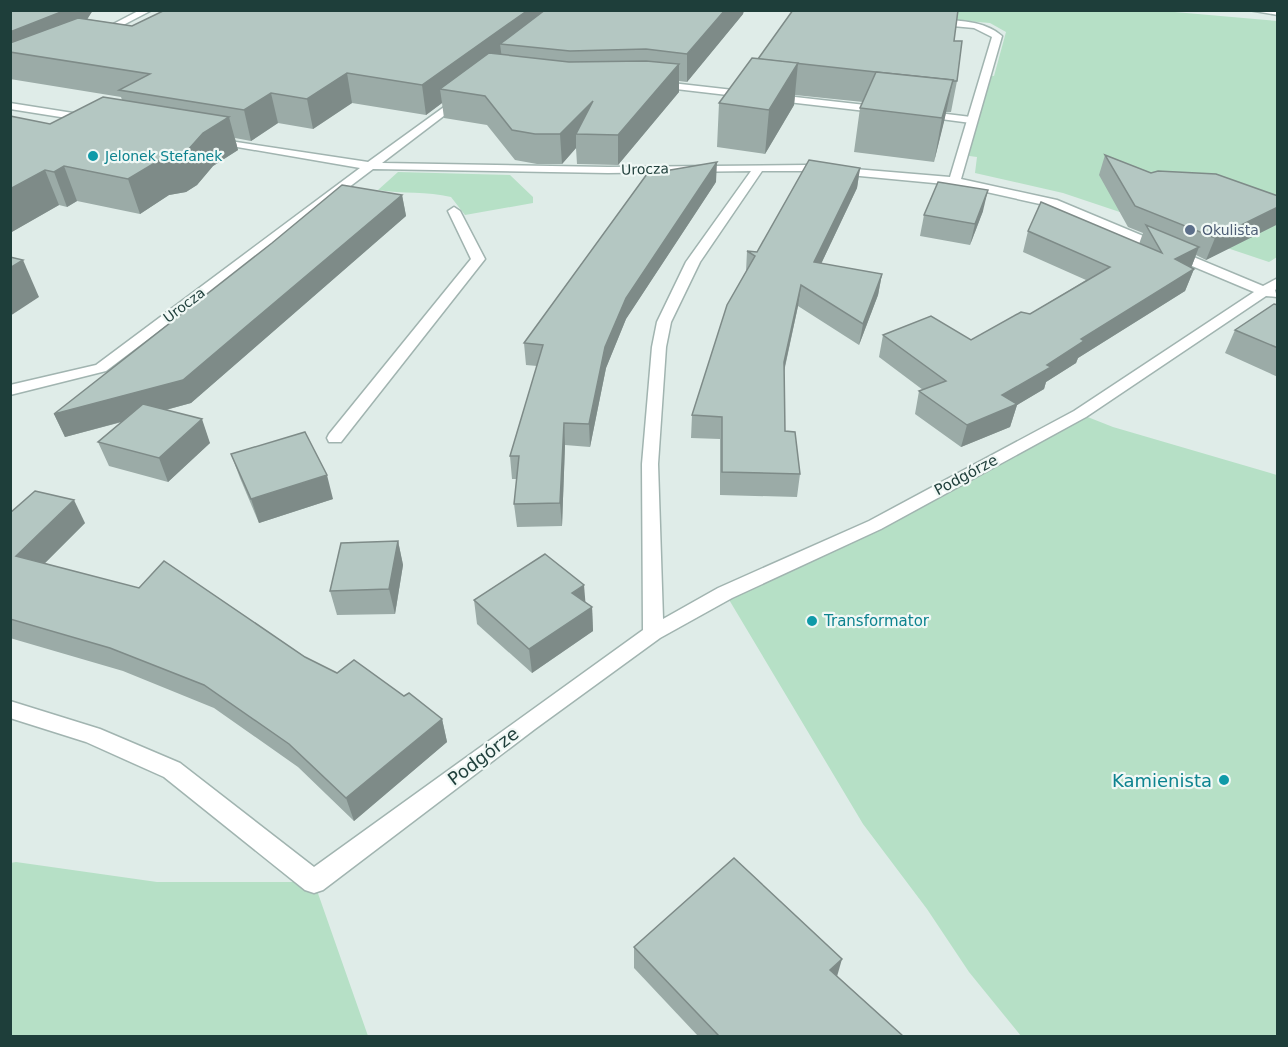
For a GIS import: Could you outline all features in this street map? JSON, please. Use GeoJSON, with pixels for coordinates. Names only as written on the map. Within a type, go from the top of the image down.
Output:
{"type":"FeatureCollection","features":[{"type":"Feature","properties":{"kind":"street"},"geometry":{"type":"LineString","coordinates":[[92,37],[125,24],[148,10]]}},
{"type":"Feature","properties":{"kind":"street"},"geometry":{"type":"LineString","coordinates":[[1253,10],[1278,12]]}},
{"type":"Feature","properties":{"kind":"street"},"geometry":{"type":"LineString","coordinates":[[928,21],[973,25],[988,29],[997,36],[955,181]]}},
{"type":"Feature","properties":{"kind":"street"},"geometry":{"type":"LineString","coordinates":[[646,82],[893,111]]}},
{"type":"Feature","properties":{"kind":"street","name":"Urocza"},"geometry":{"type":"LineString","coordinates":[[10,390],[101,368],[472,89]]}},
{"type":"Feature","properties":{"kind":"street"},"geometry":{"type":"LineString","coordinates":[[10,106],[101,121]]}},
{"type":"Feature","properties":{"kind":"street"},"geometry":{"type":"LineString","coordinates":[[915,114],[971,120]]}},
{"type":"Feature","properties":{"kind":"street"},"geometry":{"type":"LineString","coordinates":[[206,138],[371,166]]}},
{"type":"Feature","properties":{"kind":"street","name":"Urocza"},"geometry":{"type":"LineString","coordinates":[[371,166],[608,170],[759,166],[955,181]]}},
{"type":"Feature","properties":{"kind":"street"},"geometry":{"type":"LineString","coordinates":[[653,633],[650,464],[659,347],[664,322],[693,262],[759,166]]}},
{"type":"Feature","properties":{"kind":"street","name":"Podgórze"},"geometry":{"type":"LineString","coordinates":[[955,181],[1053,203],[1273,290]]}},
{"type":"Feature","properties":{"kind":"street"},"geometry":{"type":"LineString","coordinates":[[335,438],[478,260],[454,211]]}},
{"type":"Feature","properties":{"kind":"street","name":"Podgórze"},"geometry":{"type":"LineString","coordinates":[[10,709],[92,735],[172,770],[314,882],[527,723],[653,633],[725,593],[875,525],[1080,414],[1273,290]]}},
{"type":"Feature","properties":{"kind":"green space"},"geometry":{"type":"Polygon","coordinates":[[[1152,10],[1277,21],[1277,257],[1269,262],[1063,193],[975,173],[977,157],[962,155],[985,75],[994,76],[1006,32],[990,23],[848,11],[1152,10]]]}},
{"type":"Feature","properties":{"kind":"green space"},"geometry":{"type":"Polygon","coordinates":[[[398,172],[510,175],[533,197],[533,203],[465,215],[451,197],[378,190],[398,172]]]}},
{"type":"Feature","properties":{"kind":"green space"},"geometry":{"type":"Polygon","coordinates":[[[1080,414],[1113,427],[1277,475],[1277,1036],[1021,1036],[969,972],[927,909],[863,824],[725,593],[793,562],[1080,414]]]}},
{"type":"Feature","properties":{"kind":"green space"},"geometry":{"type":"Polygon","coordinates":[[[10,863],[157,882],[314,882],[368,1036],[11,1036],[10,863]]]}},
{"type":"Feature","properties":{"kind":"building"},"geometry":{"type":"Polygon","coordinates":[[[10,10],[66,10],[10,32],[10,10]]]}},
{"type":"Feature","properties":{"kind":"building"},"geometry":{"type":"Polygon","coordinates":[[[165,10],[528,10],[422,85],[347,73],[307,99],[271,93],[244,110],[119,90],[150,74],[10,52],[10,43],[78,18],[132,26],[165,10]]]}},
{"type":"Feature","properties":{"kind":"building"},"geometry":{"type":"Polygon","coordinates":[[[545,10],[725,10],[687,54],[646,49],[570,51],[500,44],[545,10]]]}},
{"type":"Feature","properties":{"kind":"building"},"geometry":{"type":"Polygon","coordinates":[[[793,10],[958,10],[954,41],[962,41],[957,81],[758,59],[793,10]]]}},
{"type":"Feature","properties":{"kind":"building"},"geometry":{"type":"Polygon","coordinates":[[[489,53],[569,62],[646,61],[679,64],[618,135],[576,134],[593,101],[560,134],[535,134],[512,130],[485,96],[440,89],[489,53]]]}},
{"type":"Feature","properties":{"kind":"building"},"geometry":{"type":"Polygon","coordinates":[[[752,58],[798,63],[769,110],[719,103],[752,58]]]}},
{"type":"Feature","properties":{"kind":"building"},"geometry":{"type":"Polygon","coordinates":[[[876,72],[953,80],[942,118],[860,108],[876,72]]]}},
{"type":"Feature","properties":{"kind":"building"},"geometry":{"type":"Polygon","coordinates":[[[103,97],[229,117],[203,133],[187,151],[176,158],[158,161],[128,179],[64,166],[54,172],[45,170],[10,189],[10,116],[50,124],[103,97]]]}},
{"type":"Feature","properties":{"kind":"building"},"geometry":{"type":"Polygon","coordinates":[[[1105,155],[1151,173],[1158,171],[1216,174],[1278,196],[1278,207],[1215,238],[1135,206],[1105,155]]]}},
{"type":"Feature","properties":{"kind":"building"},"geometry":{"type":"Polygon","coordinates":[[[809,160],[860,168],[814,262],[882,274],[863,324],[801,285],[784,362],[785,431],[795,432],[800,474],[722,472],[722,417],[692,415],[727,305],[755,256],[747,251],[757,252],[809,160]]]}},
{"type":"Feature","properties":{"kind":"building"},"geometry":{"type":"Polygon","coordinates":[[[717,162],[626,298],[605,347],[589,424],[564,423],[560,503],[514,504],[519,456],[510,456],[543,345],[524,343],[647,174],[717,162]]]}},
{"type":"Feature","properties":{"kind":"building"},"geometry":{"type":"Polygon","coordinates":[[[938,182],[988,190],[975,224],[924,215],[938,182]]]}},
{"type":"Feature","properties":{"kind":"building"},"geometry":{"type":"Polygon","coordinates":[[[342,185],[402,195],[183,380],[54,414],[272,243],[342,185]]]}},
{"type":"Feature","properties":{"kind":"building"},"geometry":{"type":"Polygon","coordinates":[[[1041,202],[1162,253],[1146,225],[1199,247],[1175,259],[1194,269],[1081,339],[1084,341],[1047,365],[1051,367],[1002,395],[1017,404],[967,425],[919,391],[946,381],[883,335],[931,316],[971,340],[1021,312],[1030,314],[1110,267],[1028,231],[1041,202]]]}},
{"type":"Feature","properties":{"kind":"building"},"geometry":{"type":"Polygon","coordinates":[[[10,257],[23,260],[10,268],[10,257]]]}},
{"type":"Feature","properties":{"kind":"building"},"geometry":{"type":"Polygon","coordinates":[[[1274,304],[1278,305],[1278,348],[1235,330],[1274,304]]]}},
{"type":"Feature","properties":{"kind":"building"},"geometry":{"type":"Polygon","coordinates":[[[143,404],[202,419],[159,458],[98,442],[143,404]]]}},
{"type":"Feature","properties":{"kind":"building"},"geometry":{"type":"Polygon","coordinates":[[[305,432],[327,475],[251,499],[231,454],[305,432]]]}},
{"type":"Feature","properties":{"kind":"building"},"geometry":{"type":"Polygon","coordinates":[[[35,491],[74,500],[16,556],[139,588],[164,561],[305,657],[337,673],[354,660],[404,696],[409,693],[442,719],[346,798],[289,744],[204,685],[110,648],[10,619],[10,513],[35,491]]]}},
{"type":"Feature","properties":{"kind":"building"},"geometry":{"type":"Polygon","coordinates":[[[398,541],[389,589],[330,591],[341,543],[398,541]]]}},
{"type":"Feature","properties":{"kind":"building"},"geometry":{"type":"Polygon","coordinates":[[[545,554],[584,585],[572,593],[592,607],[529,649],[474,600],[545,554]]]}},
{"type":"Feature","properties":{"kind":"building"},"geometry":{"type":"Polygon","coordinates":[[[734,858],[842,959],[830,970],[903,1036],[719,1036],[634,947],[734,858]]]}},
{"type":"Feature","properties":{"kind":"place","name":"Jelonek Stefanek"},"geometry":{"type":"Point","coordinates":[93,156]}},
{"type":"Feature","properties":{"kind":"place","name":"Okulista"},"geometry":{"type":"Point","coordinates":[1190,230]}},
{"type":"Feature","properties":{"kind":"place","name":"Transformator"},"geometry":{"type":"Point","coordinates":[812,621]}},
{"type":"Feature","properties":{"kind":"place","name":"Kamienista"},"geometry":{"type":"Point","coordinates":[1224,780]}}]}
